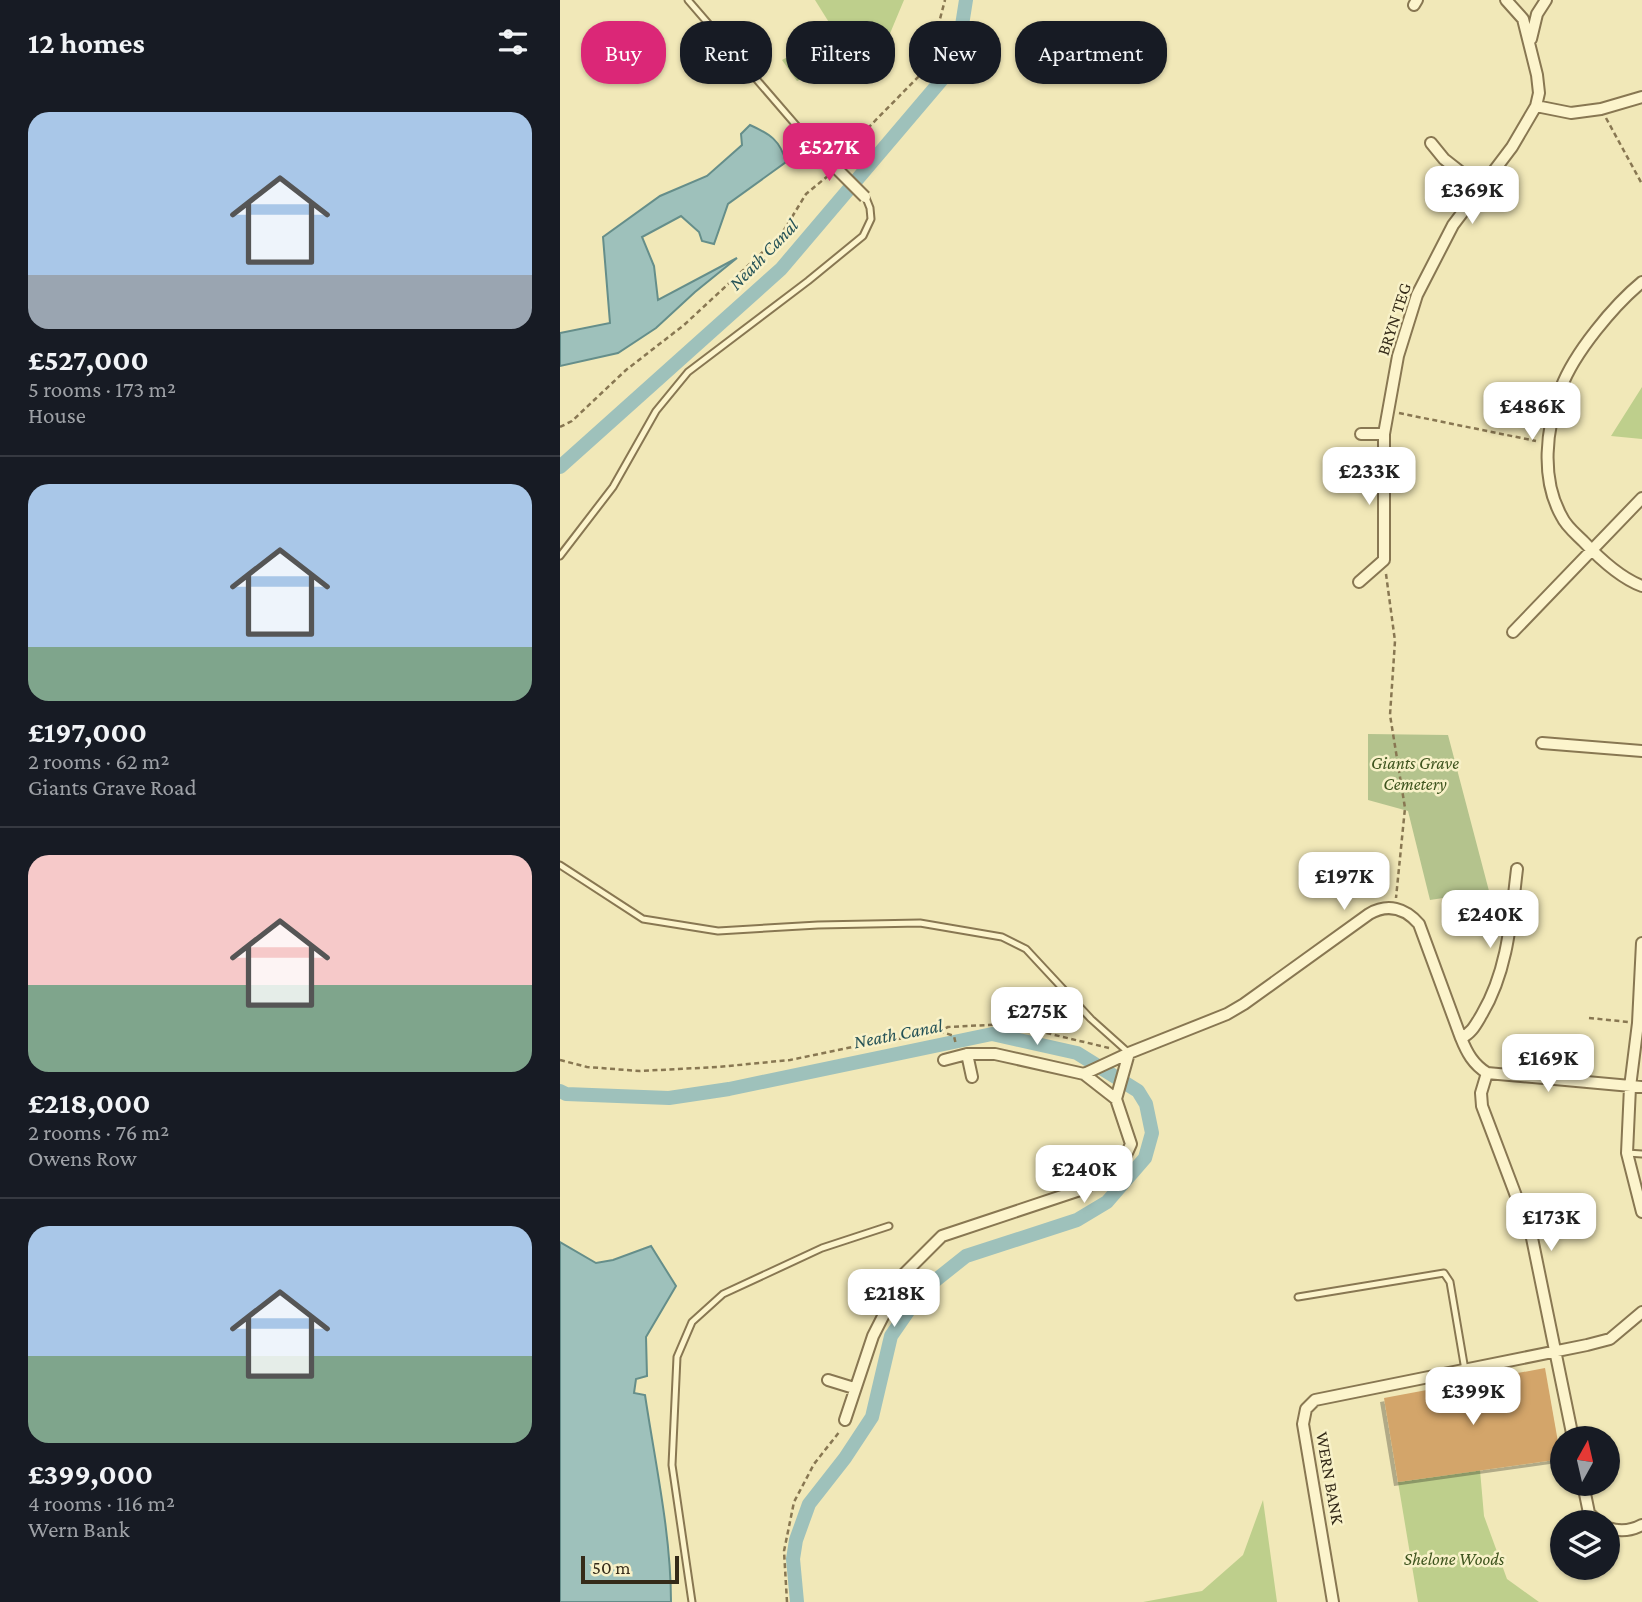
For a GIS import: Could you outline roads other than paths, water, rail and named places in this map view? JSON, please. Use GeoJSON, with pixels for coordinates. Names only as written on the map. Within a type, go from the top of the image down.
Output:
{"type":"FeatureCollection","features":[{"type":"Feature","properties":{"kind":"street","name":"BRYN TEG"},"geometry":{"type":"LineString","coordinates":[[1359,582],[1384,560],[1384,434],[1398,356],[1417,295],[1453,225],[1512,147],[1536,106],[1539,93],[1530,44],[1522,19],[1506,0]]}},
{"type":"Feature","properties":{"kind":"street"},"geometry":{"type":"LineString","coordinates":[[1530,44],[1537,14],[1546,0]]}},
{"type":"Feature","properties":{"kind":"street"},"geometry":{"type":"LineString","coordinates":[[1536,106],[1571,113],[1601,109],[1642,97]]}},
{"type":"Feature","properties":{"kind":"street"},"geometry":{"type":"LineString","coordinates":[[1431,143],[1444,159],[1481,188]]}},
{"type":"Feature","properties":{"kind":"street"},"geometry":{"type":"LineString","coordinates":[[814,146],[865,197]]}},
{"type":"Feature","properties":{"kind":"street"},"geometry":{"type":"LineString","coordinates":[[1642,282],[1588,340],[1561,387],[1547,444],[1548,478],[1562,518],[1591,550],[1631,583],[1642,586]]}},
{"type":"Feature","properties":{"kind":"street"},"geometry":{"type":"LineString","coordinates":[[1361,434],[1384,434]]}},
{"type":"Feature","properties":{"kind":"street"},"geometry":{"type":"LineString","coordinates":[[1513,632],[1642,498]]}},
{"type":"Feature","properties":{"kind":"street"},"geometry":{"type":"LineString","coordinates":[[1542,743],[1642,751]]}},
{"type":"Feature","properties":{"kind":"street"},"geometry":{"type":"LineString","coordinates":[[1461,1038],[1470,1034],[1488,1004],[1499,978],[1506,954],[1517,869]]}},
{"type":"Feature","properties":{"kind":"street"},"geometry":{"type":"LineString","coordinates":[[1086,1073],[1227,1014],[1369,914],[1379,908],[1395,908],[1411,915],[1419,924],[1461,1038],[1468,1054],[1482,1070],[1636,1087]]}},
{"type":"Feature","properties":{"kind":"street"},"geometry":{"type":"LineString","coordinates":[[1642,943],[1636,1087],[1627,1153],[1642,1212]]}},
{"type":"Feature","properties":{"kind":"street"},"geometry":{"type":"LineString","coordinates":[[845,1420],[873,1336],[905,1273],[942,1236],[1083,1189],[1121,1166],[1131,1144],[1117,1094],[1129,1053]]}},
{"type":"Feature","properties":{"kind":"street"},"geometry":{"type":"LineString","coordinates":[[944,1060],[967,1054],[995,1054],[1086,1073],[1117,1094]]}},
{"type":"Feature","properties":{"kind":"street"},"geometry":{"type":"LineString","coordinates":[[967,1054],[972,1077]]}},
{"type":"Feature","properties":{"kind":"street"},"geometry":{"type":"LineString","coordinates":[[1482,1070],[1482,1106],[1532,1238],[1571,1426]]}},
{"type":"Feature","properties":{"kind":"street","name":"WERN BANK"},"geometry":{"type":"LineString","coordinates":[[1333,1602],[1303,1424],[1306,1409],[1315,1400],[1610,1339],[1642,1312]]}},
{"type":"Feature","properties":{"kind":"street"},"geometry":{"type":"LineString","coordinates":[[828,1380],[854,1388]]}},
{"type":"Feature","properties":{"kind":"street"},"geometry":{"type":"LineString","coordinates":[[1620,1531],[1642,1525]]}},
{"type":"Feature","properties":{"kind":"lane"},"geometry":{"type":"LineString","coordinates":[[688,0],[814,146]]}},
{"type":"Feature","properties":{"kind":"lane"},"geometry":{"type":"LineString","coordinates":[[560,556],[613,488],[656,411],[688,372],[863,236],[871,219],[865,197]]}},
{"type":"Feature","properties":{"kind":"lane"},"geometry":{"type":"LineString","coordinates":[[560,865],[643,919],[718,931],[920,923],[1002,937],[1026,949],[1091,1019],[1129,1053]]}},
{"type":"Feature","properties":{"kind":"lane"},"geometry":{"type":"LineString","coordinates":[[1627,1153],[1642,1154]]}},
{"type":"Feature","properties":{"kind":"lane"},"geometry":{"type":"LineString","coordinates":[[692,1602],[672,1465],[677,1357],[692,1322],[723,1293],[822,1248],[889,1226]]}},
{"type":"Feature","properties":{"kind":"lane"},"geometry":{"type":"LineString","coordinates":[[1298,1297],[1444,1273],[1450,1282],[1465,1370]]}},
{"type":"Feature","properties":{"kind":"water"},"geometry":{"type":"Polygon","coordinates":[[[750,125],[773,139],[781,148],[786,162],[728,204],[714,244],[702,241],[699,232],[681,216],[642,237],[654,266],[658,300],[737,258],[656,328],[618,353],[560,366],[560,333],[610,323],[603,237],[660,196],[707,176],[742,145],[741,134],[750,125]]]}},
{"type":"Feature","properties":{"kind":"water"},"geometry":{"type":"Polygon","coordinates":[[[560,1242],[596,1263],[613,1260],[651,1246],[676,1286],[646,1337],[647,1376],[636,1379],[634,1393],[645,1395],[665,1524],[671,1602],[560,1602],[560,1242]]]}},
{"type":"Feature","properties":{"kind":"waterway","name":"Neath Canal"},"geometry":{"type":"LineString","coordinates":[[560,467],[781,269],[956,63],[966,0]]}},
{"type":"Feature","properties":{"kind":"waterway","name":"Neath Canal"},"geometry":{"type":"LineString","coordinates":[[560,1091],[566,1094],[669,1098],[729,1089],[992,1034],[1077,1053],[1138,1091],[1146,1104],[1152,1133],[1145,1158],[1107,1202],[1077,1220],[966,1256],[922,1291],[891,1336],[872,1417],[845,1458],[809,1504],[796,1540],[793,1559],[797,1602]]}},
{"type":"Feature","properties":{"kind":"park label","name":"Giants Grave Cemetery"},"geometry":{"type":"Point","coordinates":[1415,773]}},
{"type":"Feature","properties":{"kind":"park label","name":"Shelone Woods"},"geometry":{"type":"Point","coordinates":[1454,1559]}}]}
